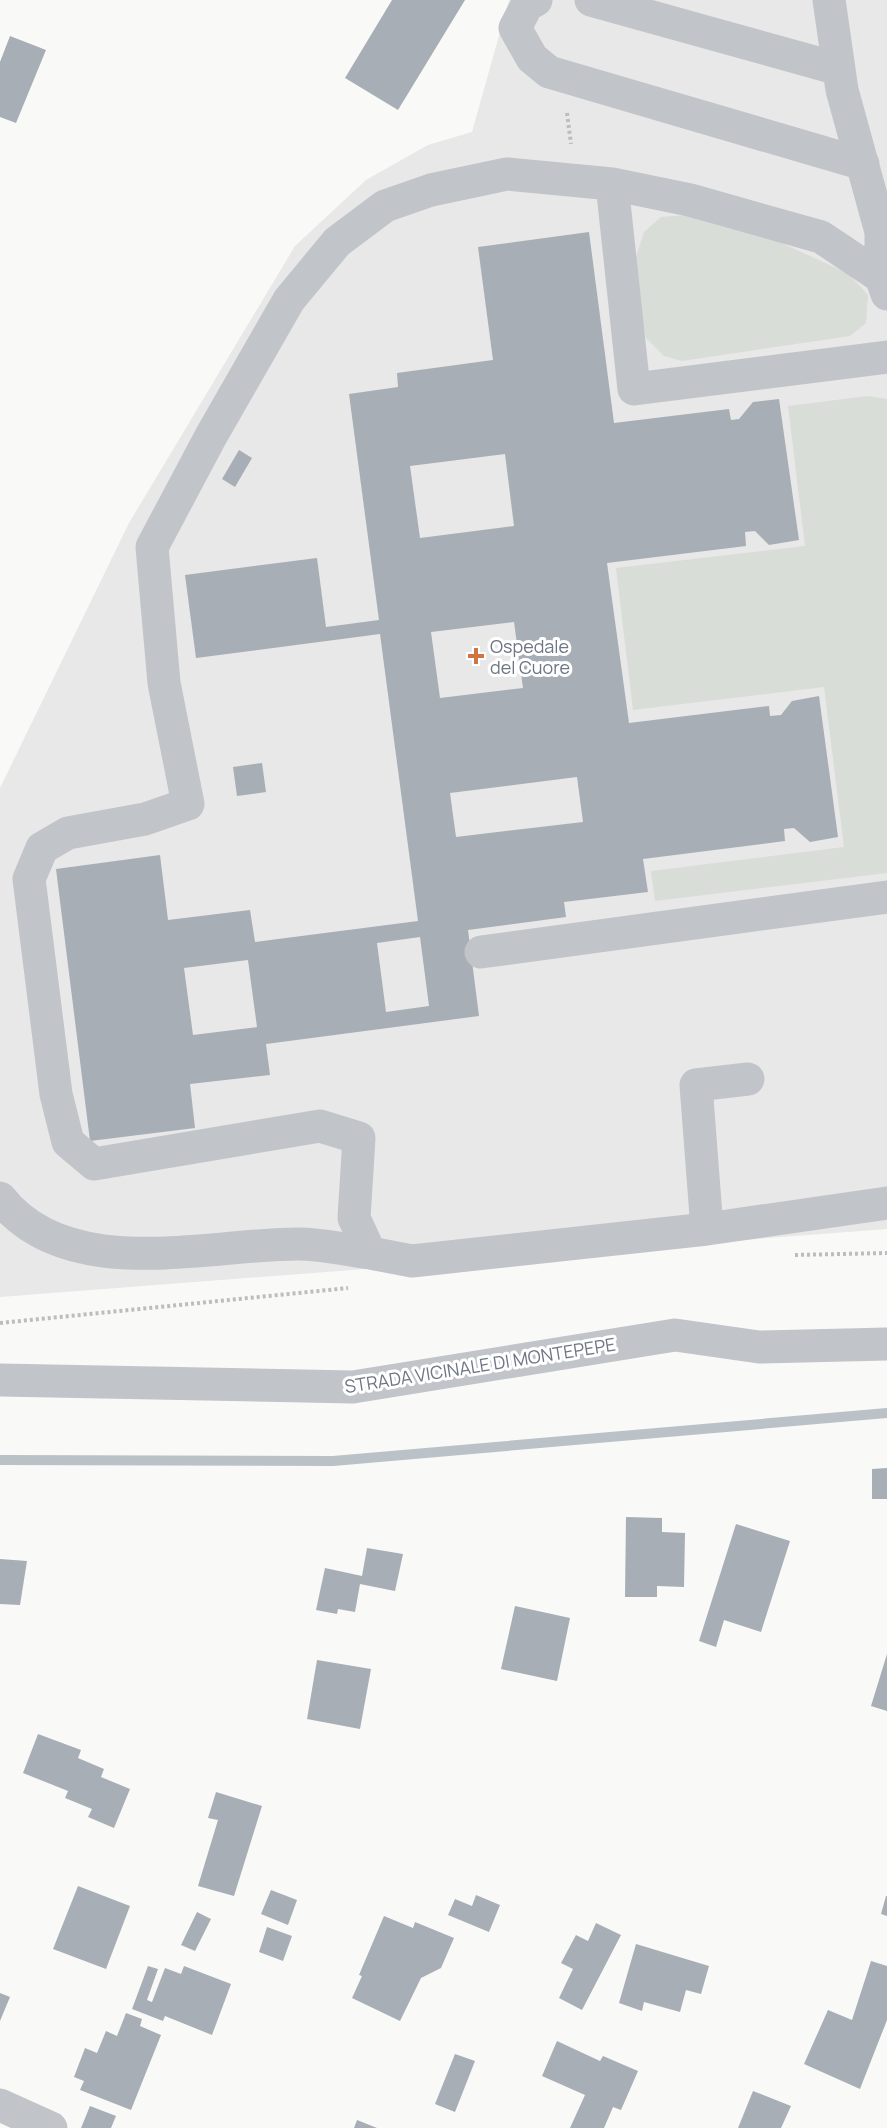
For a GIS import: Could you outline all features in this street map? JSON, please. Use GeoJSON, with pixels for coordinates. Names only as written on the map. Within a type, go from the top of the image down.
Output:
{"type":"FeatureCollection","features":[{"type":"Feature","properties":{"kind":"street"},"geometry":{"type":"LineString","coordinates":[[536,0],[527,5],[515,28],[532,58],[549,72],[862,164]]}},
{"type":"Feature","properties":{"kind":"street"},"geometry":{"type":"LineString","coordinates":[[591,0],[839,69]]}},
{"type":"Feature","properties":{"kind":"street"},"geometry":{"type":"LineString","coordinates":[[829,0],[839,69],[881,232],[884,286]]}},
{"type":"Feature","properties":{"kind":"street"},"geometry":{"type":"LineString","coordinates":[[370,1253],[354,1218],[359,1138],[320,1126],[94,1164],[68,1142],[56,1094],[29,879],[42,848],[68,833],[145,819],[188,804],[164,683],[152,547],[211,436],[289,300],[337,242],[386,206],[431,190],[507,174],[612,184],[690,200],[821,237],[884,286]]}},
{"type":"Feature","properties":{"kind":"street"},"geometry":{"type":"LineString","coordinates":[[612,184],[634,389],[887,357]]}},
{"type":"Feature","properties":{"kind":"street"},"geometry":{"type":"LineString","coordinates":[[481,952],[887,897]]}},
{"type":"Feature","properties":{"kind":"street"},"geometry":{"type":"LineString","coordinates":[[707,1229],[696,1086],[748,1079]]}},
{"type":"Feature","properties":{"kind":"street"},"geometry":{"type":"LineString","coordinates":[[0,1198],[11,1213],[55,1239],[118,1254],[208,1252],[299,1244],[412,1261],[707,1229],[887,1203]]}},
{"type":"Feature","properties":{"kind":"street","name":"STRADA VICINALE DI MONTEPEPE"},"geometry":{"type":"LineString","coordinates":[[0,1380],[353,1387],[675,1335],[759,1347],[887,1344]]}},
{"type":"Feature","properties":{"kind":"street"},"geometry":{"type":"LineString","coordinates":[[0,2105],[51,2128]]}},
{"type":"Feature","properties":{"kind":"path"},"geometry":{"type":"LineString","coordinates":[[561,75],[576,181]]}},
{"type":"Feature","properties":{"kind":"shaded area","name":"Ospedale del Cuore"},"geometry":{"type":"Polygon","coordinates":[[[509,0],[887,0],[887,1229],[0,1297],[0,788],[129,523],[295,246],[366,180],[428,145],[472,132],[509,0]]]}},
{"type":"Feature","properties":{"kind":"shaded area"},"geometry":{"type":"Polygon","coordinates":[[[687,215],[773,239],[849,274],[868,295],[866,323],[850,336],[682,361],[664,356],[646,338],[639,306],[636,257],[644,232],[661,217],[687,215]]]}},
{"type":"Feature","properties":{"kind":"shaded area"},"geometry":{"type":"Polygon","coordinates":[[[868,396],[887,399],[887,873],[655,901],[651,871],[844,847],[824,687],[633,710],[616,568],[805,546],[788,406],[868,396]]]}},
{"type":"Feature","properties":{"kind":"building"},"geometry":{"type":"Polygon","coordinates":[[[392,0],[465,0],[398,110],[345,78],[392,0]]]}},
{"type":"Feature","properties":{"kind":"building"},"geometry":{"type":"Polygon","coordinates":[[[10,36],[46,50],[16,123],[0,117],[0,62],[10,36]]]}},
{"type":"Feature","properties":{"kind":"building"},"geometry":{"type":"Polygon","coordinates":[[[589,232],[614,423],[729,409],[731,420],[739,419],[753,402],[779,399],[799,540],[769,545],[755,531],[745,532],[746,546],[607,563],[629,723],[769,706],[770,716],[781,715],[792,701],[819,696],[838,837],[810,842],[794,828],[784,829],[785,841],[643,859],[648,892],[564,902],[566,917],[468,930],[479,1016],[266,1044],[270,1075],[190,1084],[195,1128],[90,1141],[56,869],[160,855],[168,920],[250,910],[255,942],[418,921],[380,634],[196,658],[185,575],[317,558],[326,627],[379,620],[349,394],[398,387],[397,373],[493,360],[478,247],[589,232]],[[505,454],[410,466],[420,538],[514,526],[505,454]],[[514,622],[431,632],[440,698],[523,688],[514,622]],[[577,777],[450,793],[456,837],[583,822],[577,777]],[[420,937],[377,943],[386,1012],[429,1006],[420,937]],[[248,960],[184,968],[193,1035],[257,1027],[248,960]]]}},
{"type":"Feature","properties":{"kind":"building"},"geometry":{"type":"Polygon","coordinates":[[[239,450],[252,458],[235,487],[222,479],[239,450]]]}},
{"type":"Feature","properties":{"kind":"building"},"geometry":{"type":"Polygon","coordinates":[[[262,763],[266,792],[237,796],[233,767],[262,763]]]}},
{"type":"Feature","properties":{"kind":"building"},"geometry":{"type":"Polygon","coordinates":[[[887,1468],[887,1499],[872,1499],[872,1469],[887,1468]]]}},
{"type":"Feature","properties":{"kind":"building"},"geometry":{"type":"Polygon","coordinates":[[[626,1517],[662,1518],[662,1532],[685,1533],[684,1587],[657,1586],[657,1597],[625,1597],[626,1517]]]}},
{"type":"Feature","properties":{"kind":"building"},"geometry":{"type":"Polygon","coordinates":[[[736,1524],[790,1541],[761,1632],[724,1620],[716,1647],[699,1641],[736,1524]]]}},
{"type":"Feature","properties":{"kind":"building"},"geometry":{"type":"Polygon","coordinates":[[[367,1548],[403,1554],[395,1591],[360,1584],[355,1612],[338,1609],[337,1614],[316,1610],[325,1568],[362,1576],[367,1548]]]}},
{"type":"Feature","properties":{"kind":"building"},"geometry":{"type":"Polygon","coordinates":[[[0,1559],[27,1561],[20,1605],[0,1604],[0,1559]]]}},
{"type":"Feature","properties":{"kind":"building"},"geometry":{"type":"Polygon","coordinates":[[[515,1606],[570,1618],[557,1681],[501,1669],[515,1606]]]}},
{"type":"Feature","properties":{"kind":"building"},"geometry":{"type":"Polygon","coordinates":[[[887,1654],[887,1711],[871,1706],[887,1654]]]}},
{"type":"Feature","properties":{"kind":"building"},"geometry":{"type":"Polygon","coordinates":[[[317,1660],[371,1669],[360,1729],[307,1719],[317,1660]]]}},
{"type":"Feature","properties":{"kind":"building"},"geometry":{"type":"Polygon","coordinates":[[[38,1734],[81,1750],[78,1758],[104,1769],[101,1777],[130,1789],[114,1828],[88,1817],[92,1809],[65,1798],[68,1791],[23,1773],[38,1734]]]}},
{"type":"Feature","properties":{"kind":"building"},"geometry":{"type":"Polygon","coordinates":[[[216,1792],[262,1806],[234,1896],[198,1886],[218,1820],[208,1818],[216,1792]]]}},
{"type":"Feature","properties":{"kind":"building"},"geometry":{"type":"Polygon","coordinates":[[[78,1886],[130,1906],[106,1969],[53,1949],[78,1886]]]}},
{"type":"Feature","properties":{"kind":"building"},"geometry":{"type":"Polygon","coordinates":[[[271,1890],[297,1900],[288,1925],[261,1914],[271,1890]]]}},
{"type":"Feature","properties":{"kind":"building"},"geometry":{"type":"Polygon","coordinates":[[[476,1895],[500,1905],[489,1932],[448,1915],[455,1899],[472,1906],[476,1895]]]}},
{"type":"Feature","properties":{"kind":"building"},"geometry":{"type":"Polygon","coordinates":[[[887,1896],[887,1916],[881,1914],[887,1896]]]}},
{"type":"Feature","properties":{"kind":"building"},"geometry":{"type":"Polygon","coordinates":[[[197,1912],[211,1919],[195,1951],[181,1945],[197,1912]]]}},
{"type":"Feature","properties":{"kind":"building"},"geometry":{"type":"Polygon","coordinates":[[[384,1916],[413,1928],[415,1922],[454,1938],[441,1968],[421,1978],[400,2021],[352,1998],[362,1976],[359,1975],[384,1916]]]}},
{"type":"Feature","properties":{"kind":"building"},"geometry":{"type":"Polygon","coordinates":[[[596,1923],[621,1935],[582,2010],[559,1998],[573,1969],[561,1963],[576,1935],[588,1941],[596,1923]]]}},
{"type":"Feature","properties":{"kind":"building"},"geometry":{"type":"Polygon","coordinates":[[[267,1927],[292,1936],[283,1961],[259,1952],[267,1927]]]}},
{"type":"Feature","properties":{"kind":"building"},"geometry":{"type":"Polygon","coordinates":[[[636,1944],[709,1966],[701,1994],[686,1990],[680,2012],[644,2002],[642,2011],[619,2003],[636,1944]]]}},
{"type":"Feature","properties":{"kind":"building"},"geometry":{"type":"Polygon","coordinates":[[[871,1961],[887,1966],[887,2020],[860,2089],[804,2064],[828,2010],[852,2020],[871,1961]]]}},
{"type":"Feature","properties":{"kind":"building"},"geometry":{"type":"Polygon","coordinates":[[[148,1966],[158,1969],[147,2000],[152,2002],[165,1968],[181,1974],[184,1966],[231,1984],[212,2035],[165,2016],[163,2021],[132,2009],[148,1966]]]}},
{"type":"Feature","properties":{"kind":"building"},"geometry":{"type":"Polygon","coordinates":[[[0,1993],[10,1997],[0,2021],[0,1993]]]}},
{"type":"Feature","properties":{"kind":"building"},"geometry":{"type":"Polygon","coordinates":[[[126,2013],[142,2019],[140,2026],[161,2035],[131,2110],[80,2090],[84,2081],[74,2077],[85,2048],[97,2053],[106,2031],[117,2036],[126,2013]]]}},
{"type":"Feature","properties":{"kind":"building"},"geometry":{"type":"Polygon","coordinates":[[[557,2041],[600,2061],[603,2056],[638,2071],[621,2110],[613,2107],[604,2128],[570,2128],[585,2095],[542,2076],[557,2041]]]}},
{"type":"Feature","properties":{"kind":"building"},"geometry":{"type":"Polygon","coordinates":[[[455,2054],[475,2061],[455,2112],[435,2104],[455,2054]]]}},
{"type":"Feature","properties":{"kind":"building"},"geometry":{"type":"Polygon","coordinates":[[[753,2091],[791,2106],[781,2128],[738,2128],[753,2091]]]}},
{"type":"Feature","properties":{"kind":"building"},"geometry":{"type":"Polygon","coordinates":[[[90,2106],[116,2116],[111,2128],[81,2128],[90,2106]]]}},
{"type":"Feature","properties":{"kind":"building"},"geometry":{"type":"Polygon","coordinates":[[[357,2120],[377,2128],[354,2128],[357,2120]]]}},
{"type":"Feature","properties":{"kind":"waterway"},"geometry":{"type":"LineString","coordinates":[[0,1460],[333,1461],[887,1413]]}},
{"type":"Feature","properties":{"kind":"place","name":"Ospedale del Cuore"},"geometry":{"type":"Point","coordinates":[476,656]}}]}
